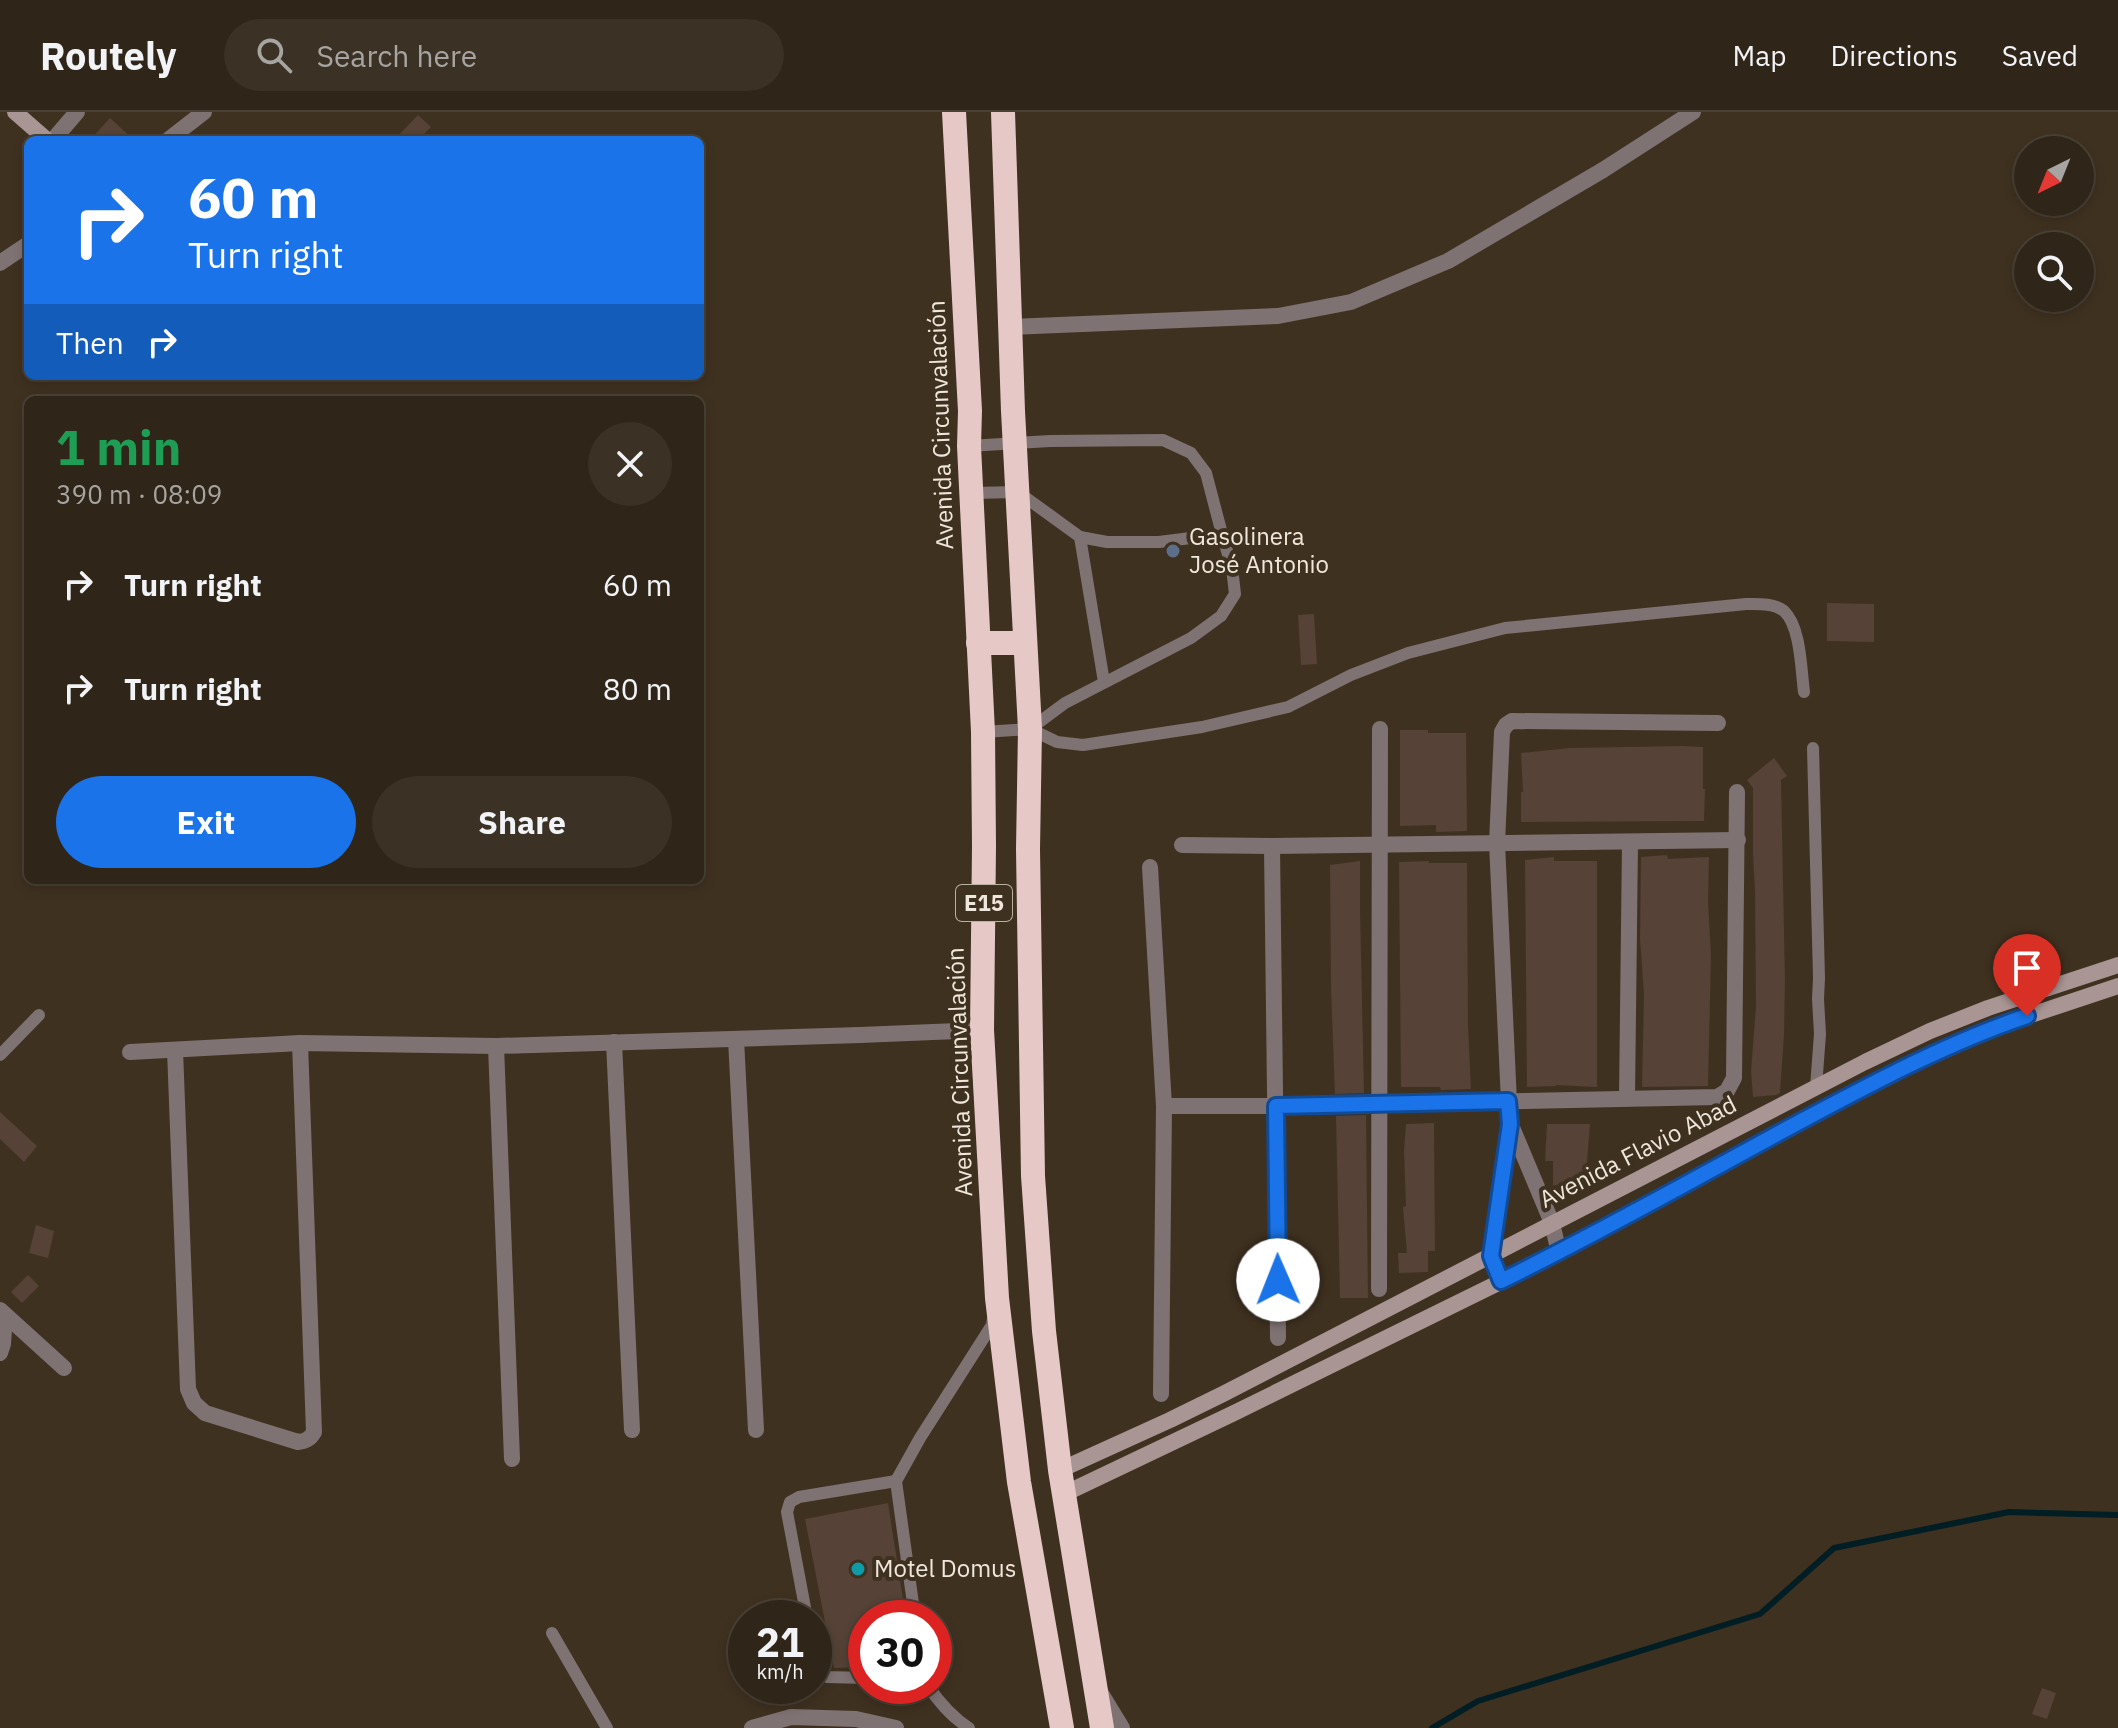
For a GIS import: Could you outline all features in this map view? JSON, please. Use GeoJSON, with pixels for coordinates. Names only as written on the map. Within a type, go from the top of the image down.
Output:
{"type":"FeatureCollection","features":[{"type":"Feature","properties":{"kind":"highway","name":"Avenida Circunvalación"},"geometry":{"type":"LineString","coordinates":[[954,112],[983,732],[982,1030],[997,1298],[1019,1482],[1062,1728]]}},
{"type":"Feature","properties":{"kind":"highway","name":"E15"},"geometry":{"type":"LineString","coordinates":[[1003,112],[1013,411],[1030,729],[1028,849],[1033,1176],[1044,1331],[1060,1470],[1102,1728]]}},
{"type":"Feature","properties":{"kind":"highway"},"geometry":{"type":"LineString","coordinates":[[970,411],[1013,411]]}},
{"type":"Feature","properties":{"kind":"highway"},"geometry":{"type":"LineString","coordinates":[[978,643],[1025,643]]}},
{"type":"Feature","properties":{"kind":"highway"},"geometry":{"type":"LineString","coordinates":[[984,846],[1028,849]]}},
{"type":"Feature","properties":{"kind":"street"},"geometry":{"type":"LineString","coordinates":[[15,112],[45,136]]}},
{"type":"Feature","properties":{"kind":"street"},"geometry":{"type":"LineString","coordinates":[[54,136],[77,112]]}},
{"type":"Feature","properties":{"kind":"street"},"geometry":{"type":"LineString","coordinates":[[173,136],[204,112]]}},
{"type":"Feature","properties":{"kind":"street"},"geometry":{"type":"LineString","coordinates":[[1010,327],[1278,316],[1351,302],[1448,261],[1603,170],[1693,112]]}},
{"type":"Feature","properties":{"kind":"street"},"geometry":{"type":"LineString","coordinates":[[0,263],[24,247]]}},
{"type":"Feature","properties":{"kind":"street"},"geometry":{"type":"LineString","coordinates":[[1501,1281],[1491,1256],[1510,1124],[1497,843],[1502,732],[1512,721],[1718,723]]}},
{"type":"Feature","properties":{"kind":"street"},"geometry":{"type":"LineString","coordinates":[[1379,1289],[1380,729]]}},
{"type":"Feature","properties":{"kind":"street"},"geometry":{"type":"LineString","coordinates":[[1164,1106],[1717,1097],[1727,1091],[1734,1078],[1737,792]]}},
{"type":"Feature","properties":{"kind":"street"},"geometry":{"type":"LineString","coordinates":[[1182,845],[1738,840]]}},
{"type":"Feature","properties":{"kind":"street"},"geometry":{"type":"LineString","coordinates":[[1627,1098],[1630,842]]}},
{"type":"Feature","properties":{"kind":"street"},"geometry":{"type":"LineString","coordinates":[[1272,846],[1278,1338]]}},
{"type":"Feature","properties":{"kind":"street"},"geometry":{"type":"LineString","coordinates":[[1150,867],[1164,1106],[1161,1394]]}},
{"type":"Feature","properties":{"kind":"street","name":"Avenida Flavio Abad"},"geometry":{"type":"LineString","coordinates":[[1060,1470],[1170,1420],[1930,1031],[1988,1008],[2118,965]]}},
{"type":"Feature","properties":{"kind":"street","name":"Avenida Flavio Abad"},"geometry":{"type":"LineString","coordinates":[[1064,1494],[1559,1253],[1822,1110],[1940,1051],[1998,1026],[2118,986]]}},
{"type":"Feature","properties":{"kind":"street"},"geometry":{"type":"LineString","coordinates":[[130,1052],[300,1043],[496,1046],[982,1030]]}},
{"type":"Feature","properties":{"kind":"street"},"geometry":{"type":"LineString","coordinates":[[736,1039],[756,1430]]}},
{"type":"Feature","properties":{"kind":"street"},"geometry":{"type":"LineString","coordinates":[[614,1042],[632,1430]]}},
{"type":"Feature","properties":{"kind":"street"},"geometry":{"type":"LineString","coordinates":[[175,1050],[191,1396],[205,1413],[298,1442],[311,1437],[314,1432],[300,1043]]}},
{"type":"Feature","properties":{"kind":"street"},"geometry":{"type":"LineString","coordinates":[[496,1046],[512,1459]]}},
{"type":"Feature","properties":{"kind":"street"},"geometry":{"type":"LineString","coordinates":[[1510,1124],[1552,1223],[1559,1253]]}},
{"type":"Feature","properties":{"kind":"street"},"geometry":{"type":"LineString","coordinates":[[0,1353],[3,1312]]}},
{"type":"Feature","properties":{"kind":"street"},"geometry":{"type":"LineString","coordinates":[[3,1312],[64,1368]]}},
{"type":"Feature","properties":{"kind":"street","name":"E15"},"geometry":{"type":"LineString","coordinates":[[1094,1680],[1122,1728]]}},
{"type":"Feature","properties":{"kind":"street","name":"Avenida Circunvalación"},"geometry":{"type":"LineString","coordinates":[[1053,1728],[1055,1691]]}},
{"type":"Feature","properties":{"kind":"street"},"geometry":{"type":"LineString","coordinates":[[752,1728],[791,1717],[856,1719],[896,1728]]}},
{"type":"Feature","properties":{"kind":"lane"},"geometry":{"type":"LineString","coordinates":[[969,446],[1050,441],[1163,440],[1191,453],[1206,473],[1232,568],[1235,594],[1226,611],[1191,638],[1065,703],[1030,729]]}},
{"type":"Feature","properties":{"kind":"lane"},"geometry":{"type":"LineString","coordinates":[[972,493],[1018,492],[1080,537],[1107,542],[1159,542],[1222,534]]}},
{"type":"Feature","properties":{"kind":"lane"},"geometry":{"type":"LineString","coordinates":[[1080,537],[1104,682]]}},
{"type":"Feature","properties":{"kind":"lane"},"geometry":{"type":"LineString","coordinates":[[983,732],[1030,729],[1057,742],[1083,745],[1202,727],[1288,707],[1351,675],[1408,653],[1505,628],[1746,604],[1766,604],[1784,611],[1796,632],[1804,692]]}},
{"type":"Feature","properties":{"kind":"lane"},"geometry":{"type":"LineString","coordinates":[[1813,748],[1820,1034],[1816,1087]]}},
{"type":"Feature","properties":{"kind":"lane"},"geometry":{"type":"LineString","coordinates":[[0,1055],[39,1015]]}},
{"type":"Feature","properties":{"kind":"lane"},"geometry":{"type":"LineString","coordinates":[[913,1600],[896,1481],[992,1325],[997,1298]]}},
{"type":"Feature","properties":{"kind":"lane"},"geometry":{"type":"LineString","coordinates":[[804,1600],[787,1512],[790,1502],[799,1497],[896,1481]]}},
{"type":"Feature","properties":{"kind":"lane"},"geometry":{"type":"LineString","coordinates":[[552,1633],[607,1728]]}},
{"type":"Feature","properties":{"kind":"lane"},"geometry":{"type":"LineString","coordinates":[[942,1704],[969,1728]]}},
{"type":"Feature","properties":{"kind":"building"},"geometry":{"type":"Polygon","coordinates":[[[418,115],[431,127],[422,136],[398,136],[418,115]]]}},
{"type":"Feature","properties":{"kind":"building"},"geometry":{"type":"Polygon","coordinates":[[[110,118],[130,136],[94,136],[110,118]]]}},
{"type":"Feature","properties":{"kind":"building"},"geometry":{"type":"Polygon","coordinates":[[[1827,603],[1874,604],[1874,642],[1827,641],[1827,603]]]}},
{"type":"Feature","properties":{"kind":"building"},"geometry":{"type":"Polygon","coordinates":[[[1314,614],[1317,664],[1301,665],[1298,615],[1314,614]]]}},
{"type":"Feature","properties":{"kind":"building"},"geometry":{"type":"Polygon","coordinates":[[[1400,730],[1466,733],[1467,831],[1436,832],[1436,825],[1400,826],[1400,730]]]}},
{"type":"Feature","properties":{"kind":"building"},"geometry":{"type":"Polygon","coordinates":[[[1703,747],[1704,821],[1521,822],[1521,753],[1570,748],[1703,747]]]}},
{"type":"Feature","properties":{"kind":"building"},"geometry":{"type":"Polygon","coordinates":[[[1774,758],[1787,776],[1781,780],[1784,1035],[1780,1093],[1753,1097],[1755,891],[1753,788],[1747,780],[1774,758]]]}},
{"type":"Feature","properties":{"kind":"building"},"geometry":{"type":"Polygon","coordinates":[[[1667,855],[1668,859],[1709,857],[1711,955],[1708,1086],[1642,1087],[1644,994],[1640,939],[1641,857],[1667,855]]]}},
{"type":"Feature","properties":{"kind":"building"},"geometry":{"type":"Polygon","coordinates":[[[1554,857],[1554,861],[1597,861],[1597,1087],[1527,1087],[1525,860],[1554,857]]]}},
{"type":"Feature","properties":{"kind":"building"},"geometry":{"type":"Polygon","coordinates":[[[1360,861],[1364,1093],[1335,1094],[1330,865],[1360,861]]]}},
{"type":"Feature","properties":{"kind":"building"},"geometry":{"type":"Polygon","coordinates":[[[1399,862],[1467,863],[1471,1089],[1401,1087],[1399,862]]]}},
{"type":"Feature","properties":{"kind":"building"},"geometry":{"type":"Polygon","coordinates":[[[0,1112],[37,1146],[24,1162],[0,1139],[0,1112]]]}},
{"type":"Feature","properties":{"kind":"building"},"geometry":{"type":"Polygon","coordinates":[[[1366,1115],[1368,1298],[1340,1298],[1336,1116],[1366,1115]]]}},
{"type":"Feature","properties":{"kind":"building"},"geometry":{"type":"Polygon","coordinates":[[[1434,1123],[1435,1251],[1428,1251],[1428,1272],[1399,1273],[1398,1253],[1407,1253],[1403,1207],[1406,1206],[1406,1124],[1434,1123]]]}},
{"type":"Feature","properties":{"kind":"building"},"geometry":{"type":"Polygon","coordinates":[[[1547,1124],[1590,1124],[1585,1187],[1553,1185],[1553,1161],[1545,1161],[1547,1124]]]}},
{"type":"Feature","properties":{"kind":"building"},"geometry":{"type":"Polygon","coordinates":[[[36,1225],[54,1231],[48,1258],[29,1253],[36,1225]]]}},
{"type":"Feature","properties":{"kind":"building"},"geometry":{"type":"Polygon","coordinates":[[[28,1275],[39,1286],[22,1303],[11,1292],[28,1275]]]}},
{"type":"Feature","properties":{"kind":"building","name":"Motel Domus"},"geometry":{"type":"Polygon","coordinates":[[[888,1503],[903,1600],[848,1600],[848,1668],[834,1668],[832,1600],[821,1600],[805,1519],[888,1503]]]}},
{"type":"Feature","properties":{"kind":"building"},"geometry":{"type":"Polygon","coordinates":[[[2042,1688],[2056,1693],[2047,1719],[2032,1714],[2042,1688]]]}},
{"type":"Feature","properties":{"kind":"waterway"},"geometry":{"type":"LineString","coordinates":[[1432,1728],[1478,1701],[1760,1614],[1834,1548],[2009,1512],[2118,1515]]}},
{"type":"Feature","properties":{"kind":"place","name":"Gasolinera José Antonio"},"geometry":{"type":"Point","coordinates":[1173,551]}},
{"type":"Feature","properties":{"kind":"place","name":"Motel Domus"},"geometry":{"type":"Point","coordinates":[858,1569]}},
{"type":"Feature","properties":{"kind":"route"},"geometry":{"type":"LineString","coordinates":[[1278,1280],[1276,1106],[1508,1101],[1510,1124],[1491,1256],[1501,1281],[1559,1253],[1876,1082],[1940,1051],[2027,1016]]}}]}
